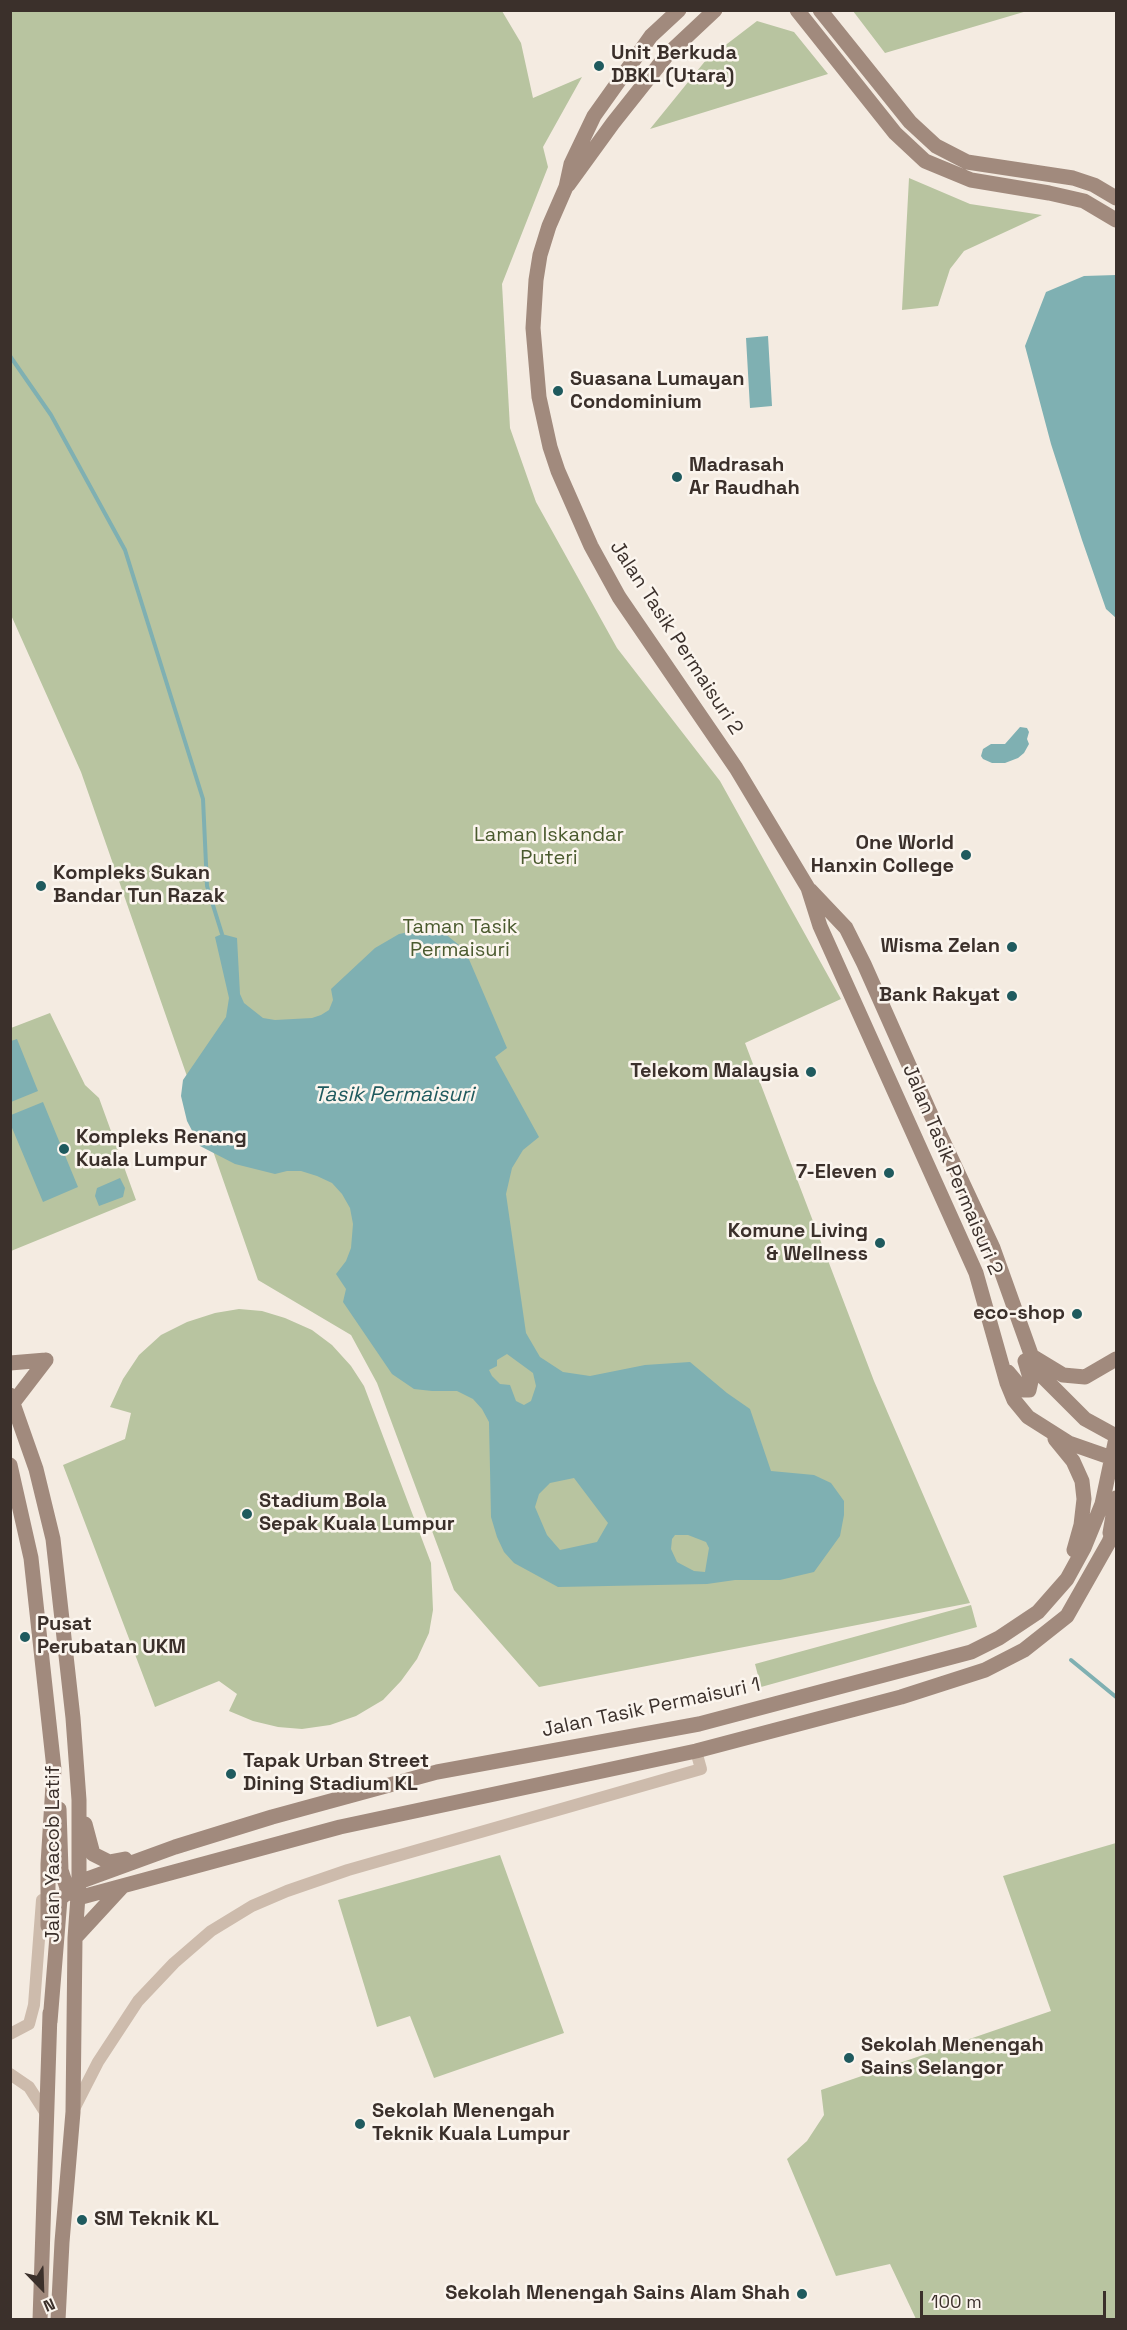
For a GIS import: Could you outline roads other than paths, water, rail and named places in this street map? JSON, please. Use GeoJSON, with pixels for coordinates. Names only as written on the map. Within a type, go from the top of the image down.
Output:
{"type":"FeatureCollection","features":[{"type":"Feature","properties":{"kind":"street","name":"Jalan Tasik Permaisuri 2"},"geometry":{"type":"LineString","coordinates":[[679,10],[651,36],[594,116],[571,164],[566,187],[549,226],[540,255],[533,328],[539,397],[558,471],[591,546],[619,597],[736,768],[808,888],[846,928],[993,1248],[1037,1371],[1085,1419],[1116,1437]]}},
{"type":"Feature","properties":{"kind":"street","name":"Jalan Tasik Permaisuri 2"},"geometry":{"type":"LineString","coordinates":[[566,187],[667,55],[715,10]]}},
{"type":"Feature","properties":{"kind":"street"},"geometry":{"type":"LineString","coordinates":[[702,21],[727,10]]}},
{"type":"Feature","properties":{"kind":"street"},"geometry":{"type":"LineString","coordinates":[[784,10],[812,30]]}},
{"type":"Feature","properties":{"kind":"street"},"geometry":{"type":"LineString","coordinates":[[797,10],[895,133],[925,161],[971,180],[1084,201],[1116,220]]}},
{"type":"Feature","properties":{"kind":"street"},"geometry":{"type":"LineString","coordinates":[[820,10],[910,122],[936,146],[967,162],[1073,178],[1094,185],[1116,198]]}},
{"type":"Feature","properties":{"kind":"street","name":"Jalan Tasik Permaisuri 2"},"geometry":{"type":"LineString","coordinates":[[808,888],[820,926],[976,1273],[1014,1400],[1028,1417],[1069,1443],[1114,1456]]}},
{"type":"Feature","properties":{"kind":"street"},"geometry":{"type":"LineString","coordinates":[[1002,1364],[1023,1390],[1029,1390],[1031,1381],[1001,1296],[1005,1281]]}},
{"type":"Feature","properties":{"kind":"street"},"geometry":{"type":"LineString","coordinates":[[1030,1355],[1064,1375],[1085,1377],[1116,1359]]}},
{"type":"Feature","properties":{"kind":"street"},"geometry":{"type":"LineString","coordinates":[[10,1363],[46,1360],[12,1399]]}},
{"type":"Feature","properties":{"kind":"street","name":"Jalan Yaacob Latif"},"geometry":{"type":"LineString","coordinates":[[12,1399],[36,1469],[53,1539],[79,1800],[75,1890],[73,2112],[58,2319]]}},
{"type":"Feature","properties":{"kind":"street"},"geometry":{"type":"LineString","coordinates":[[1049,1430],[1072,1461],[1082,1481],[1084,1499],[1081,1525],[1067,1579]]}},
{"type":"Feature","properties":{"kind":"street","name":"Jalan Tasik Permaisuri 1"},"geometry":{"type":"LineString","coordinates":[[75,1890],[176,1847],[437,1772],[699,1724],[971,1652],[999,1638],[1038,1612],[1067,1579],[1084,1548],[1102,1504],[1114,1456],[1116,1437]]}},
{"type":"Feature","properties":{"kind":"street","name":"Jalan Yaacob Latif"},"geometry":{"type":"LineString","coordinates":[[10,1465],[31,1558],[54,1769],[48,1864],[50,2022],[40,2319]]}},
{"type":"Feature","properties":{"kind":"street"},"geometry":{"type":"LineString","coordinates":[[1109,1542],[1116,1498]]}},
{"type":"Feature","properties":{"kind":"street"},"geometry":{"type":"LineString","coordinates":[[10,1501],[31,1558]]}},
{"type":"Feature","properties":{"kind":"street"},"geometry":{"type":"LineString","coordinates":[[50,2022],[60,1899],[75,1890],[122,1887],[340,1827],[696,1751],[877,1704],[985,1670],[1024,1650],[1067,1616],[1109,1542],[1116,1524]]}},
{"type":"Feature","properties":{"kind":"street"},"geometry":{"type":"LineString","coordinates":[[870,1678],[877,1704]]}},
{"type":"Feature","properties":{"kind":"street"},"geometry":{"type":"LineString","coordinates":[[73,2112],[98,2062],[138,2001],[174,1963],[211,1931],[252,1906],[348,1870],[702,1769],[696,1751]]}},
{"type":"Feature","properties":{"kind":"street"},"geometry":{"type":"LineString","coordinates":[[54,1769],[61,1822],[61,1870],[75,1890]]}},
{"type":"Feature","properties":{"kind":"street"},"geometry":{"type":"LineString","coordinates":[[79,1800],[93,1854],[99,1858],[109,1862],[176,1847]]}},
{"type":"Feature","properties":{"kind":"street"},"geometry":{"type":"LineString","coordinates":[[331,1801],[340,1827]]}},
{"type":"Feature","properties":{"kind":"street"},"geometry":{"type":"LineString","coordinates":[[10,2034],[29,2024],[34,2005],[42,1899],[48,1864]]}},
{"type":"Feature","properties":{"kind":"street"},"geometry":{"type":"LineString","coordinates":[[75,1938],[122,1887]]}},
{"type":"Feature","properties":{"kind":"street"},"geometry":{"type":"LineString","coordinates":[[10,2074],[29,2087],[47,2115]]}},
{"type":"Feature","properties":{"kind":"water"},"geometry":{"type":"Polygon","coordinates":[[[1116,275],[1116,618],[1106,609],[1082,540],[1051,444],[1025,346],[1046,292],[1084,276],[1116,275]]]}},
{"type":"Feature","properties":{"kind":"water"},"geometry":{"type":"Polygon","coordinates":[[[768,336],[772,406],[750,408],[746,338],[768,336]]]}},
{"type":"Feature","properties":{"kind":"water"},"geometry":{"type":"Polygon","coordinates":[[[1020,727],[1027,728],[1029,732],[1027,739],[1029,744],[1024,753],[1005,763],[992,763],[983,759],[981,756],[983,749],[991,744],[1005,744],[1020,727]]]}},
{"type":"Feature","properties":{"kind":"water","name":"Tasik Permaisuri"},"geometry":{"type":"Polygon","coordinates":[[[423,929],[443,932],[465,950],[507,1048],[495,1057],[539,1137],[523,1150],[512,1168],[506,1194],[526,1333],[540,1357],[563,1372],[590,1376],[645,1365],[690,1362],[750,1409],[771,1471],[814,1475],[831,1483],[844,1501],[840,1536],[814,1572],[780,1580],[558,1587],[514,1563],[504,1552],[491,1517],[489,1422],[482,1409],[473,1399],[457,1391],[414,1389],[392,1374],[343,1302],[346,1289],[336,1274],[346,1261],[351,1248],[353,1224],[350,1208],[342,1194],[332,1183],[317,1176],[301,1171],[275,1174],[235,1164],[200,1146],[187,1121],[181,1096],[183,1080],[226,1017],[229,998],[215,937],[222,934],[237,938],[240,994],[244,1003],[263,1018],[275,1020],[312,1018],[329,1010],[333,1000],[331,989],[375,948],[399,934],[423,929]],[[507,1354],[497,1360],[497,1366],[489,1370],[500,1384],[510,1385],[516,1401],[524,1405],[531,1401],[536,1386],[533,1373],[507,1354]],[[574,1478],[550,1483],[539,1494],[535,1507],[547,1535],[560,1550],[597,1542],[608,1523],[574,1478]],[[675,1535],[671,1549],[677,1562],[694,1571],[705,1572],[709,1548],[706,1542],[688,1535],[675,1535]]]}},
{"type":"Feature","properties":{"kind":"water"},"geometry":{"type":"Polygon","coordinates":[[[17,1039],[38,1091],[11,1102],[11,1041],[17,1039]]]}},
{"type":"Feature","properties":{"kind":"water"},"geometry":{"type":"Polygon","coordinates":[[[43,1102],[78,1187],[43,1202],[10,1123],[11,1115],[43,1102]]]}},
{"type":"Feature","properties":{"kind":"water"},"geometry":{"type":"Polygon","coordinates":[[[120,1178],[125,1188],[123,1197],[99,1206],[95,1196],[97,1188],[120,1178]]]}},
{"type":"Feature","properties":{"kind":"waterway"},"geometry":{"type":"LineString","coordinates":[[10,356],[51,415],[125,550],[203,799],[207,886],[222,934]]}},
{"type":"Feature","properties":{"kind":"waterway"},"geometry":{"type":"LineString","coordinates":[[1071,1660],[1116,1697]]}},
{"type":"Feature","properties":{"kind":"place","name":"Unit Berkuda DBKL (Utara)"},"geometry":{"type":"Point","coordinates":[599,66]}},
{"type":"Feature","properties":{"kind":"place","name":"Suasana Lumayan Condominium"},"geometry":{"type":"Point","coordinates":[558,391]}},
{"type":"Feature","properties":{"kind":"place","name":"Madrasah Ar Raudhah"},"geometry":{"type":"Point","coordinates":[677,477]}},
{"type":"Feature","properties":{"kind":"place","name":"One World Hanxin College"},"geometry":{"type":"Point","coordinates":[966,855]}},
{"type":"Feature","properties":{"kind":"place","name":"Kompleks Sukan Bandar Tun Razak"},"geometry":{"type":"Point","coordinates":[41,886]}},
{"type":"Feature","properties":{"kind":"place","name":"Wisma Zelan"},"geometry":{"type":"Point","coordinates":[1012,947]}},
{"type":"Feature","properties":{"kind":"place","name":"Bank Rakyat"},"geometry":{"type":"Point","coordinates":[1012,996]}},
{"type":"Feature","properties":{"kind":"place","name":"Telekom Malaysia"},"geometry":{"type":"Point","coordinates":[811,1072]}},
{"type":"Feature","properties":{"kind":"place","name":"Kompleks Renang Kuala Lumpur"},"geometry":{"type":"Point","coordinates":[64,1149]}},
{"type":"Feature","properties":{"kind":"place","name":"7-Eleven"},"geometry":{"type":"Point","coordinates":[889,1173]}},
{"type":"Feature","properties":{"kind":"place","name":"Komune Living & Wellness"},"geometry":{"type":"Point","coordinates":[880,1243]}},
{"type":"Feature","properties":{"kind":"place","name":"eco-shop"},"geometry":{"type":"Point","coordinates":[1077,1314]}},
{"type":"Feature","properties":{"kind":"place","name":"Stadium Bola Sepak Kuala Lumpur"},"geometry":{"type":"Point","coordinates":[247,1514]}},
{"type":"Feature","properties":{"kind":"place","name":"Pusat Perubatan UKM"},"geometry":{"type":"Point","coordinates":[25,1637]}},
{"type":"Feature","properties":{"kind":"place","name":"Tapak Urban Street Dining Stadium KL"},"geometry":{"type":"Point","coordinates":[231,1774]}},
{"type":"Feature","properties":{"kind":"place","name":"Sekolah Menengah Sains Selangor"},"geometry":{"type":"Point","coordinates":[849,2058]}},
{"type":"Feature","properties":{"kind":"place","name":"Sekolah Menengah Teknik Kuala Lumpur"},"geometry":{"type":"Point","coordinates":[360,2124]}},
{"type":"Feature","properties":{"kind":"place","name":"SM Teknik KL"},"geometry":{"type":"Point","coordinates":[82,2220]}},
{"type":"Feature","properties":{"kind":"place","name":"Sekolah Menengah Sains Alam Shah"},"geometry":{"type":"Point","coordinates":[802,2294]}},
{"type":"Feature","properties":{"kind":"park label","name":"Laman Iskandar Puteri"},"geometry":{"type":"Point","coordinates":[549,848]}},
{"type":"Feature","properties":{"kind":"park label","name":"Taman Tasik Permaisuri"},"geometry":{"type":"Point","coordinates":[460,940]}}]}
